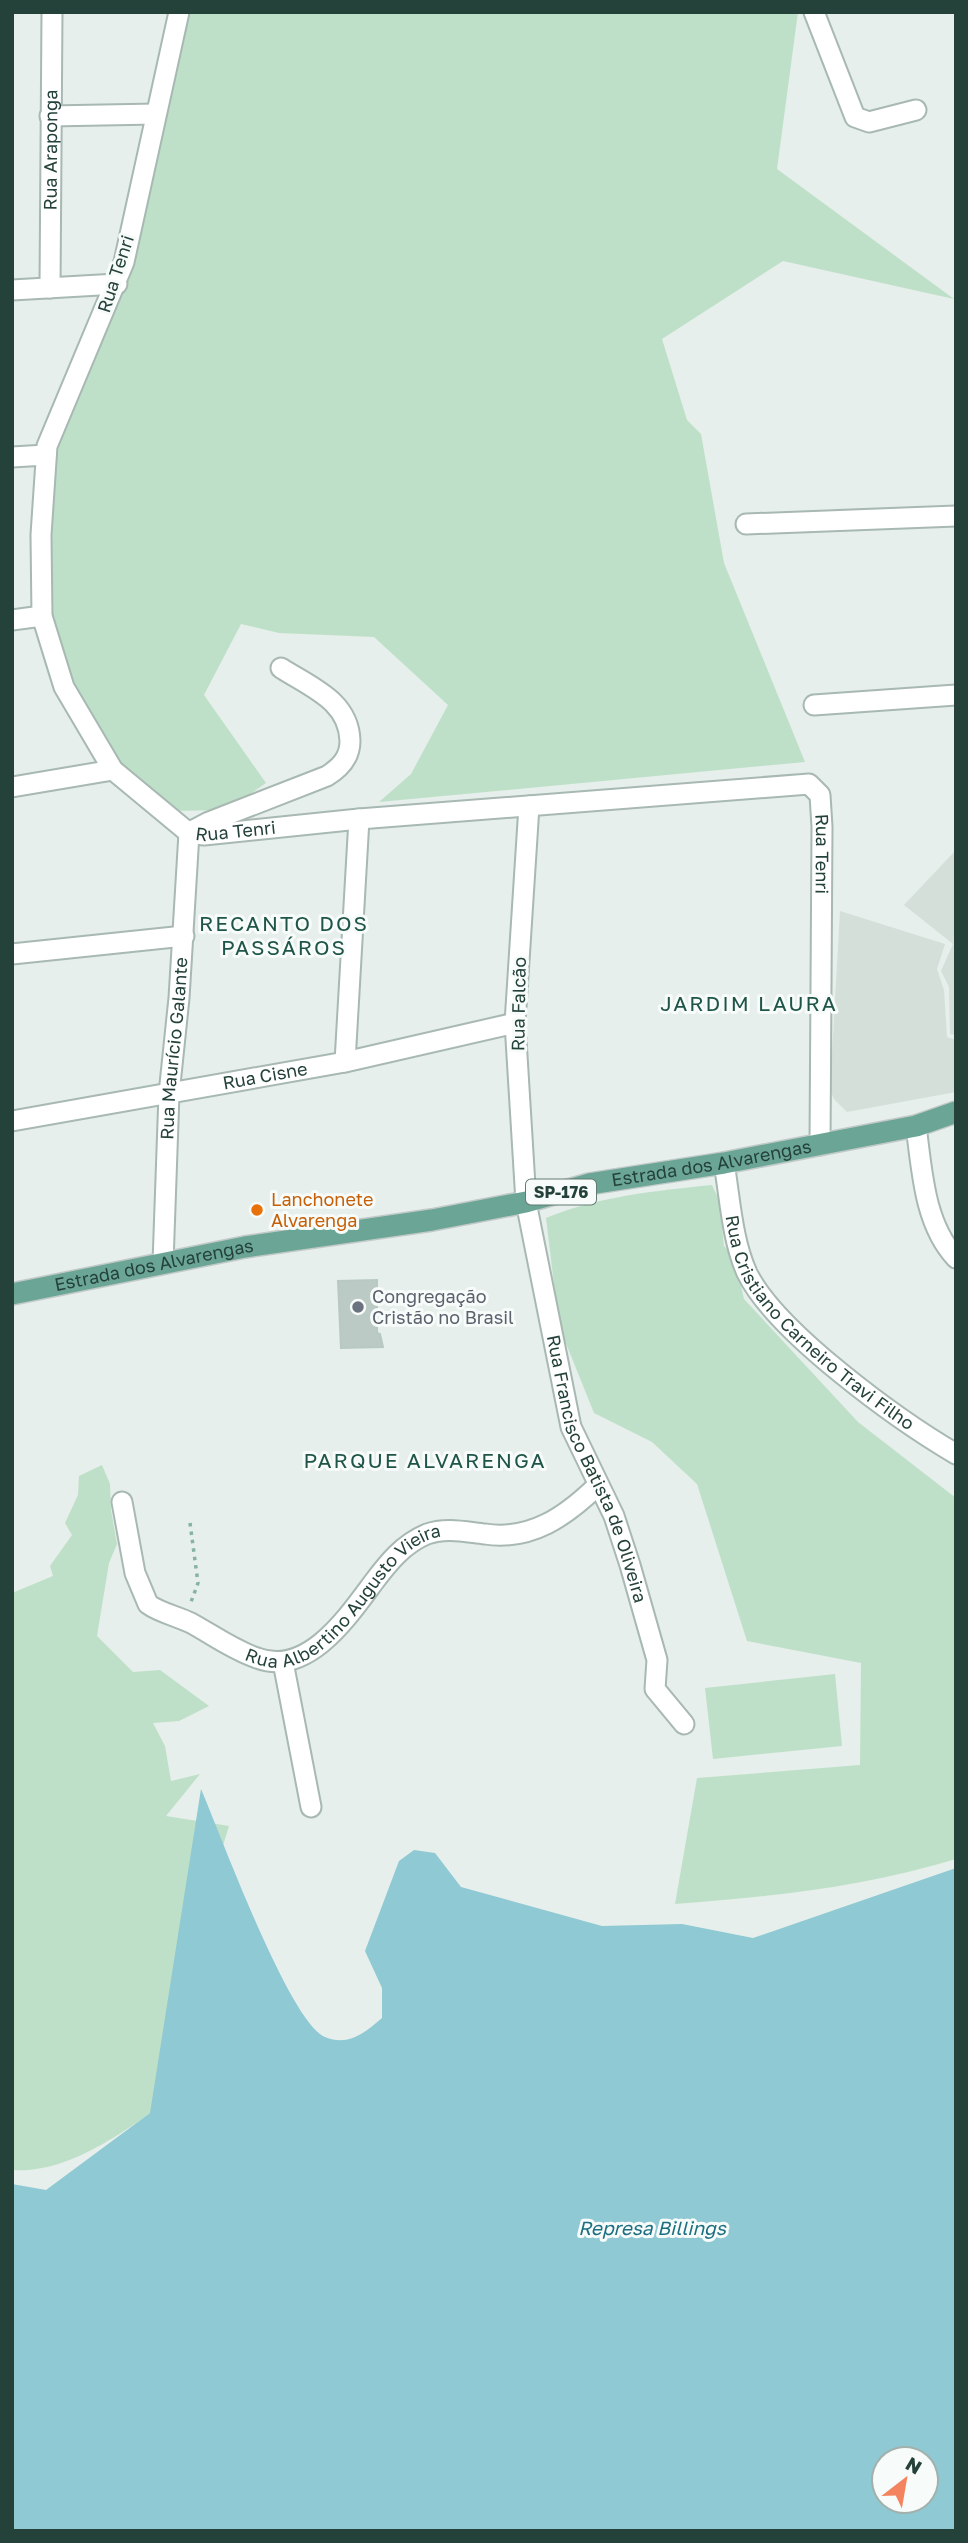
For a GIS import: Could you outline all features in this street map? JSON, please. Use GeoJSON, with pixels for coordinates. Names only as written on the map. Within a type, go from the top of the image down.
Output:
{"type":"FeatureCollection","features":[{"type":"Feature","properties":{"kind":"main road","name":"Estrada dos Alvarengas"},"geometry":{"type":"LineString","coordinates":[[12,1294],[163,1263],[526,1202],[589,1184],[724,1163],[916,1126],[956,1112]]}},
{"type":"Feature","properties":{"kind":"street","name":"Rua Araponga"},"geometry":{"type":"LineString","coordinates":[[50,288],[52,12]]}},
{"type":"Feature","properties":{"kind":"street","name":"Rua Tenri"},"geometry":{"type":"LineString","coordinates":[[179,12],[117,284],[46,455],[41,535],[41,616],[70,700],[113,770],[189,833],[244,833],[359,819],[797,783],[809,785],[820,796],[822,827],[820,1145]]}},
{"type":"Feature","properties":{"kind":"street"},"geometry":{"type":"LineString","coordinates":[[814,12],[855,117],[869,122],[916,110]]}},
{"type":"Feature","properties":{"kind":"street"},"geometry":{"type":"LineString","coordinates":[[50,116],[156,114]]}},
{"type":"Feature","properties":{"kind":"street"},"geometry":{"type":"LineString","coordinates":[[12,290],[117,284]]}},
{"type":"Feature","properties":{"kind":"street"},"geometry":{"type":"LineString","coordinates":[[12,457],[46,455]]}},
{"type":"Feature","properties":{"kind":"street"},"geometry":{"type":"LineString","coordinates":[[746,524],[956,516]]}},
{"type":"Feature","properties":{"kind":"street"},"geometry":{"type":"LineString","coordinates":[[12,620],[41,616]]}},
{"type":"Feature","properties":{"kind":"street"},"geometry":{"type":"LineString","coordinates":[[189,833],[209,822],[327,776],[341,767],[350,747],[349,724],[339,706],[281,668]]}},
{"type":"Feature","properties":{"kind":"street"},"geometry":{"type":"LineString","coordinates":[[814,705],[956,695]]}},
{"type":"Feature","properties":{"kind":"street"},"geometry":{"type":"LineString","coordinates":[[12,788],[113,770]]}},
{"type":"Feature","properties":{"kind":"street","name":"Rua Falcão"},"geometry":{"type":"LineString","coordinates":[[526,1202],[515,1023],[529,806]]}},
{"type":"Feature","properties":{"kind":"street"},"geometry":{"type":"LineString","coordinates":[[345,1062],[359,819]]}},
{"type":"Feature","properties":{"kind":"street","name":"Rua Maurício Galante"},"geometry":{"type":"LineString","coordinates":[[163,1263],[169,1094],[184,936],[189,833]]}},
{"type":"Feature","properties":{"kind":"street"},"geometry":{"type":"LineString","coordinates":[[12,954],[184,936]]}},
{"type":"Feature","properties":{"kind":"street","name":"Rua Cisne"},"geometry":{"type":"LineString","coordinates":[[12,1121],[345,1062],[515,1023]]}},
{"type":"Feature","properties":{"kind":"street"},"geometry":{"type":"LineString","coordinates":[[916,1126],[924,1183],[934,1222],[956,1258]]}},
{"type":"Feature","properties":{"kind":"street","name":"Rua Cristiano Carneiro Travi Filho"},"geometry":{"type":"LineString","coordinates":[[724,1163],[741,1258],[749,1276],[775,1311],[874,1400],[920,1434],[956,1454]]}},
{"type":"Feature","properties":{"kind":"street","name":"Rua Francisco Batista de Oliveira"},"geometry":{"type":"LineString","coordinates":[[526,1202],[571,1427],[597,1486],[614,1516],[657,1660],[655,1689],[684,1724]]}},
{"type":"Feature","properties":{"kind":"street","name":"Rua Albertino Augusto Vieira"},"geometry":{"type":"LineString","coordinates":[[122,1502],[135,1573],[144,1600],[153,1608],[179,1618],[258,1659],[283,1662],[303,1656],[321,1644],[357,1605],[396,1553],[413,1541],[429,1533],[447,1530],[508,1535],[542,1527],[577,1506],[597,1486]]}},
{"type":"Feature","properties":{"kind":"street"},"geometry":{"type":"LineString","coordinates":[[283,1662],[311,1807]]}},
{"type":"Feature","properties":{"kind":"path"},"geometry":{"type":"LineString","coordinates":[[179,1618],[194,1597],[198,1583],[190,1523]]}},
{"type":"Feature","properties":{"kind":"shaded area"},"geometry":{"type":"Polygon","coordinates":[[[956,850],[956,1035],[950,1034],[949,987],[941,971],[953,944],[904,905],[956,850]]]}},
{"type":"Feature","properties":{"kind":"shaded area"},"geometry":{"type":"Polygon","coordinates":[[[840,911],[945,944],[937,969],[944,990],[947,1037],[956,1040],[956,1092],[847,1112],[834,1099],[830,1090],[840,911]]]}},
{"type":"Feature","properties":{"kind":"green space"},"geometry":{"type":"Polygon","coordinates":[[[189,12],[798,12],[777,169],[954,299],[783,261],[662,339],[687,420],[701,434],[724,563],[805,762],[379,802],[411,774],[448,705],[374,637],[279,633],[241,624],[204,695],[266,783],[227,810],[168,811],[118,765],[63,670],[46,615],[52,452],[126,278],[189,12]]]}},
{"type":"Feature","properties":{"kind":"green space"},"geometry":{"type":"Polygon","coordinates":[[[712,1185],[719,1200],[724,1246],[734,1256],[744,1299],[858,1422],[956,1498],[956,1859],[851,1884],[782,1894],[675,1904],[697,1778],[860,1765],[861,1663],[747,1641],[697,1484],[652,1442],[594,1413],[559,1326],[546,1218],[607,1199],[712,1185]]]}},
{"type":"Feature","properties":{"kind":"green space"},"geometry":{"type":"Polygon","coordinates":[[[102,1465],[110,1484],[117,1544],[109,1563],[97,1636],[133,1672],[160,1670],[209,1706],[179,1721],[153,1723],[165,1746],[171,1781],[200,1774],[166,1816],[229,1826],[214,1875],[185,2088],[125,2130],[81,2155],[35,2169],[12,2170],[12,1593],[53,1576],[50,1566],[72,1535],[65,1523],[78,1495],[79,1476],[102,1465]]]}},
{"type":"Feature","properties":{"kind":"green space"},"geometry":{"type":"Polygon","coordinates":[[[835,1674],[842,1746],[713,1759],[705,1688],[835,1674]]]}},
{"type":"Feature","properties":{"kind":"water","name":"Represa Billings"},"geometry":{"type":"Polygon","coordinates":[[[201,1789],[275,1964],[310,2024],[325,2037],[333,2040],[356,2036],[382,2018],[382,1988],[365,1951],[399,1861],[414,1850],[435,1853],[461,1887],[602,1926],[682,1924],[753,1938],[956,1868],[956,2531],[12,2531],[12,2184],[46,2190],[150,2113],[201,1789]]]}},
{"type":"Feature","properties":{"kind":"building","name":"Congregação Cristão no Brasil"},"geometry":{"type":"Polygon","coordinates":[[[377,1280],[377,1333],[380,1334],[383,1347],[341,1348],[338,1281],[377,1280]]]}},
{"type":"Feature","properties":{"kind":"place","name":"Lanchonete Alvarenga"},"geometry":{"type":"Point","coordinates":[257,1210]}},
{"type":"Feature","properties":{"kind":"place","name":"Congregação Cristão no Brasil"},"geometry":{"type":"Point","coordinates":[358,1307]}},
{"type":"Feature","properties":{"kind":"district","name":"RECANTO DOS PASSÁROS"},"geometry":{"type":"Point","coordinates":[284,936]}},
{"type":"Feature","properties":{"kind":"district","name":"JARDIM LAURA"},"geometry":{"type":"Point","coordinates":[749,1004]}},
{"type":"Feature","properties":{"kind":"district","name":"PARQUE ALVARENGA"},"geometry":{"type":"Point","coordinates":[425,1461]}}]}
